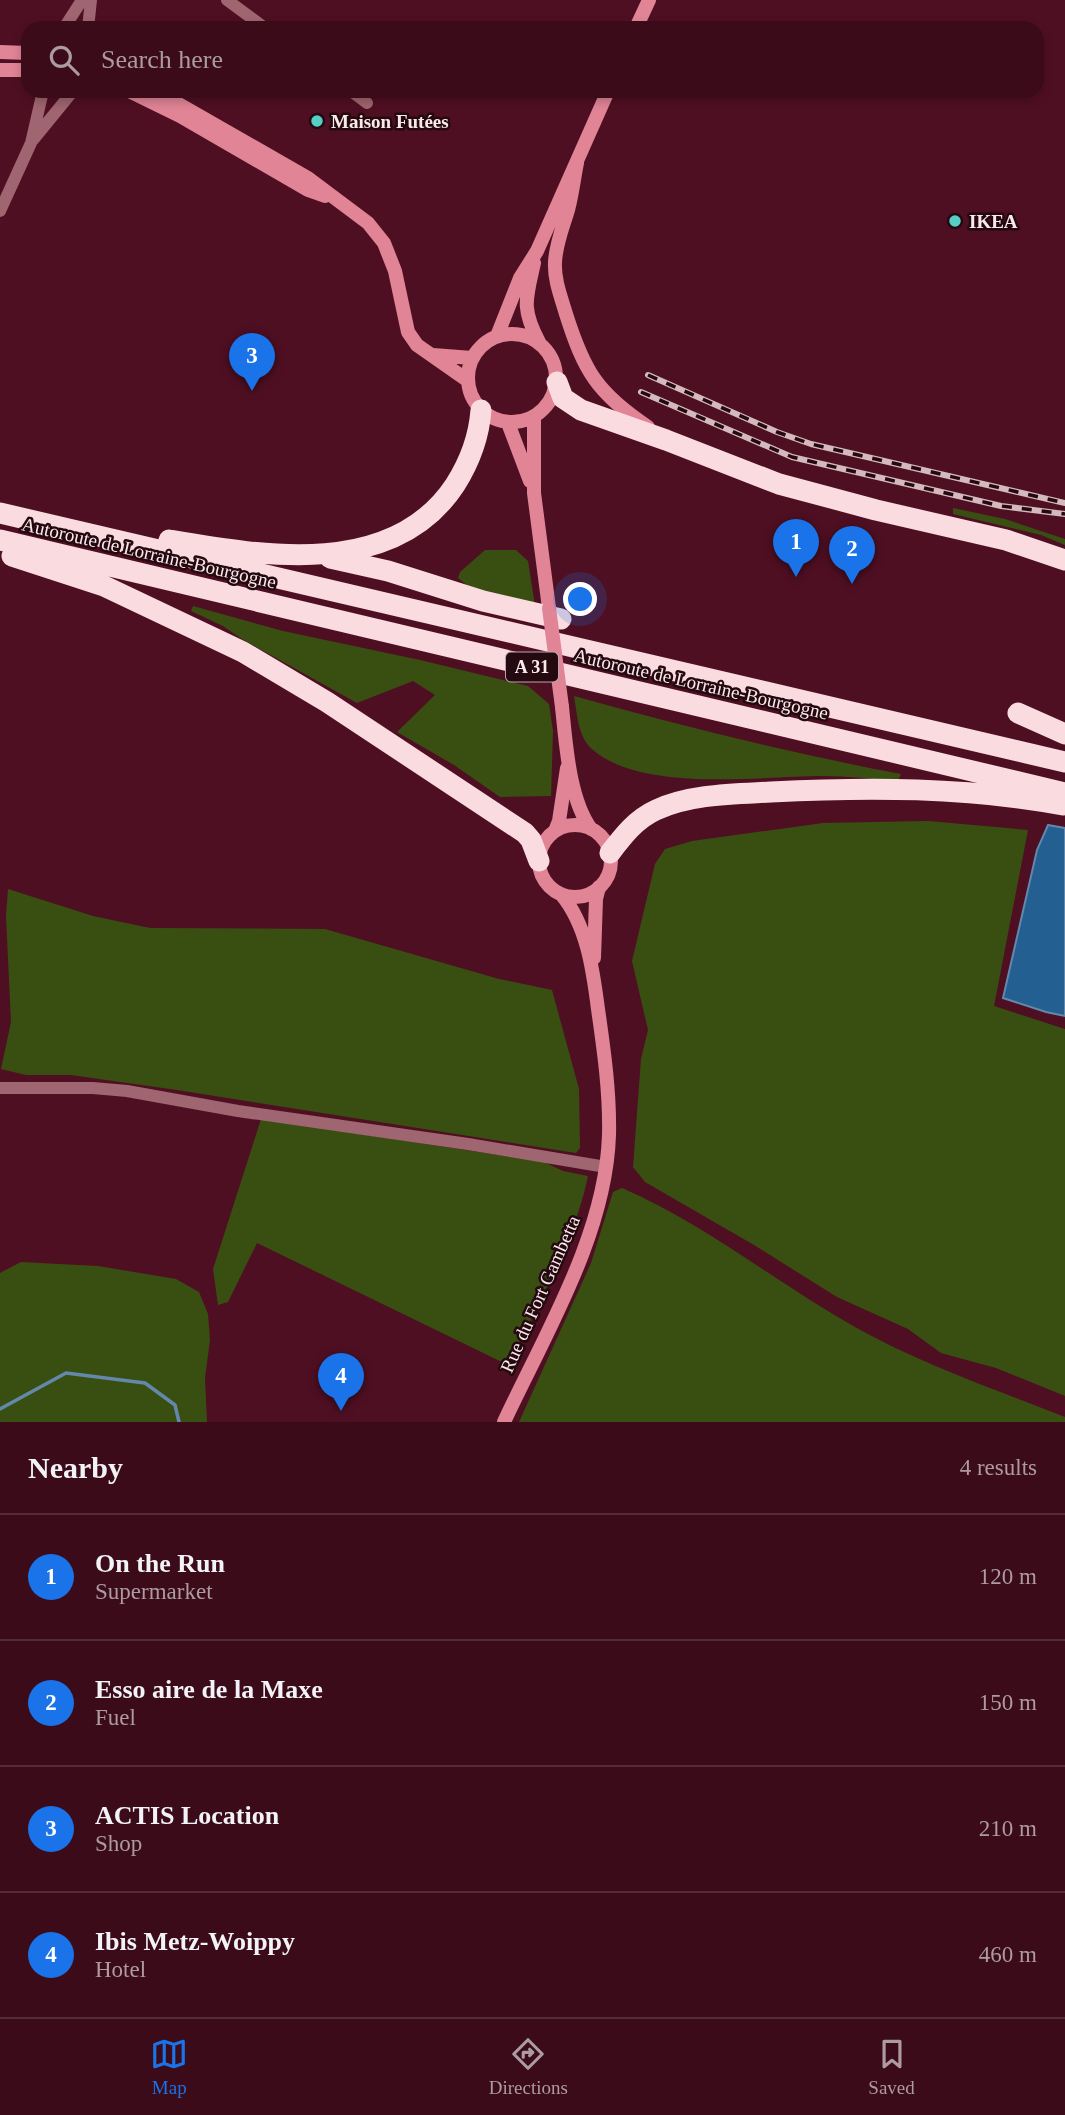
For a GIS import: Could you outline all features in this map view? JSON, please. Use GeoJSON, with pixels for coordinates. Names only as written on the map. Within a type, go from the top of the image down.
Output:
{"type":"FeatureCollection","features":[{"type":"Feature","properties":{"kind":"highway"},"geometry":{"type":"LineString","coordinates":[[557,382],[563,398],[581,410],[800,490],[1006,540],[1065,560]]}},
{"type":"Feature","properties":{"kind":"highway"},"geometry":{"type":"LineString","coordinates":[[317,555],[379,542],[420,523],[438,507],[463,472],[473,449],[481,410]]}},
{"type":"Feature","properties":{"kind":"highway","name":"Autoroute de Lorraine-Bourgogne"},"geometry":{"type":"LineString","coordinates":[[0,513],[1065,762]]}},
{"type":"Feature","properties":{"kind":"highway"},"geometry":{"type":"LineString","coordinates":[[94,535],[130,533],[236,551],[317,555],[388,571],[483,601],[555,613]]}},
{"type":"Feature","properties":{"kind":"highway","name":"Autoroute de Lorraine-Bourgogne"},"geometry":{"type":"LineString","coordinates":[[0,540],[1065,793]]}},
{"type":"Feature","properties":{"kind":"highway"},"geometry":{"type":"LineString","coordinates":[[0,552],[104,586],[243,652],[327,702],[525,833],[531,840],[539,861]]}},
{"type":"Feature","properties":{"kind":"highway"},"geometry":{"type":"LineString","coordinates":[[1018,713],[1065,734]]}},
{"type":"Feature","properties":{"kind":"highway"},"geometry":{"type":"LineString","coordinates":[[610,853],[633,825],[645,816],[656,809],[696,798],[831,789],[898,789],[964,792],[1065,806]]}},
{"type":"Feature","properties":{"kind":"main road"},"geometry":{"type":"LineString","coordinates":[[639,21],[649,0]]}},
{"type":"Feature","properties":{"kind":"main road"},"geometry":{"type":"LineString","coordinates":[[0,52],[21,53]]}},
{"type":"Feature","properties":{"kind":"main road"},"geometry":{"type":"LineString","coordinates":[[0,70],[21,70]]}},
{"type":"Feature","properties":{"kind":"main road"},"geometry":{"type":"LineString","coordinates":[[143,98],[180,116],[307,190],[340,201]]}},
{"type":"Feature","properties":{"kind":"main road"},"geometry":{"type":"LineString","coordinates":[[168,98],[309,178],[368,223],[384,243],[395,271],[408,332],[417,345],[467,380]]}},
{"type":"Feature","properties":{"kind":"main road"},"geometry":{"type":"LineString","coordinates":[[497,336],[520,278],[537,251],[605,98]]}},
{"type":"Feature","properties":{"kind":"main road"},"geometry":{"type":"LineString","coordinates":[[577,163],[555,264],[557,284],[577,349],[588,372],[611,400],[666,440]]}},
{"type":"Feature","properties":{"kind":"main road"},"geometry":{"type":"LineString","coordinates":[[537,251],[525,305],[528,321],[538,342],[553,360],[557,382],[549,402],[534,417],[522,422],[498,421],[481,410],[474,401],[467,380],[472,358],[487,341],[497,336],[519,334],[538,342]]}},
{"type":"Feature","properties":{"kind":"main road"},"geometry":{"type":"LineString","coordinates":[[432,355],[472,358]]}},
{"type":"Feature","properties":{"kind":"main road"},"geometry":{"type":"LineString","coordinates":[[534,417],[534,493]]}},
{"type":"Feature","properties":{"kind":"main road"},"geometry":{"type":"LineString","coordinates":[[508,423],[534,493],[555,613],[568,760],[583,817],[606,843],[610,853],[611,866],[607,878],[599,887],[581,897],[561,894],[545,881],[539,861],[541,849],[555,831],[567,826],[579,825],[591,829]]}},
{"type":"Feature","properties":{"kind":"main road"},"geometry":{"type":"LineString","coordinates":[[555,831],[568,760]]}},
{"type":"Feature","properties":{"kind":"main road","name":"Rue du Fort Gambetta"},"geometry":{"type":"LineString","coordinates":[[593,970],[596,899],[599,887]]}},
{"type":"Feature","properties":{"kind":"main road","name":"Rue du Fort Gambetta"},"geometry":{"type":"LineString","coordinates":[[504,1422],[577,1267],[597,1210],[606,1167],[609,1106],[606,1061],[593,970],[579,924],[561,894]]}},
{"type":"Feature","properties":{"kind":"street"},"geometry":{"type":"LineString","coordinates":[[68,21],[82,0]]}},
{"type":"Feature","properties":{"kind":"street"},"geometry":{"type":"LineString","coordinates":[[88,21],[90,0]]}},
{"type":"Feature","properties":{"kind":"street"},"geometry":{"type":"LineString","coordinates":[[227,0],[256,21]]}},
{"type":"Feature","properties":{"kind":"street"},"geometry":{"type":"LineString","coordinates":[[0,211],[31,143],[41,98]]}},
{"type":"Feature","properties":{"kind":"street"},"geometry":{"type":"LineString","coordinates":[[31,143],[67,98]]}},
{"type":"Feature","properties":{"kind":"street"},"geometry":{"type":"LineString","coordinates":[[361,98],[368,103]]}},
{"type":"Feature","properties":{"kind":"street"},"geometry":{"type":"LineString","coordinates":[[0,1088],[93,1088],[127,1091],[238,1111],[606,1167]]}},
{"type":"Feature","properties":{"kind":"green space"},"geometry":{"type":"Polygon","coordinates":[[[953,508],[1005,519],[1065,539],[1065,545],[1041,535],[953,514],[953,508]]]}},
{"type":"Feature","properties":{"kind":"green space"},"geometry":{"type":"Polygon","coordinates":[[[485,550],[516,550],[528,561],[535,606],[474,591],[458,578],[460,572],[485,550]]]}},
{"type":"Feature","properties":{"kind":"green space"},"geometry":{"type":"Polygon","coordinates":[[[193,606],[283,631],[528,686],[549,704],[553,731],[551,796],[500,797],[454,765],[397,732],[435,695],[413,681],[357,703],[223,626],[191,611],[193,606]]]}},
{"type":"Feature","properties":{"kind":"green space"},"geometry":{"type":"Polygon","coordinates":[[[574,696],[736,738],[901,774],[898,781],[823,776],[703,779],[641,772],[615,763],[588,745],[579,725],[574,696]]]}},
{"type":"Feature","properties":{"kind":"green space"},"geometry":{"type":"Polygon","coordinates":[[[928,821],[1028,830],[994,1006],[1065,1029],[1065,1396],[996,1368],[941,1353],[908,1329],[837,1297],[645,1182],[633,1167],[641,1059],[648,1030],[632,961],[655,864],[665,849],[692,841],[823,823],[928,821]]]}},
{"type":"Feature","properties":{"kind":"green space"},"geometry":{"type":"Polygon","coordinates":[[[8,889],[93,916],[150,928],[325,929],[499,979],[552,990],[579,1089],[580,1148],[576,1153],[177,1090],[71,1075],[26,1075],[1,1069],[11,1022],[6,916],[8,889]]]}},
{"type":"Feature","properties":{"kind":"green space"},"geometry":{"type":"Polygon","coordinates":[[[261,1119],[544,1162],[563,1171],[588,1176],[582,1201],[564,1249],[508,1365],[257,1243],[228,1302],[218,1305],[213,1269],[261,1119]]]}},
{"type":"Feature","properties":{"kind":"green space"},"geometry":{"type":"Polygon","coordinates":[[[622,1188],[712,1236],[855,1327],[906,1353],[1065,1417],[1065,1422],[519,1422],[591,1263],[613,1192],[622,1188]]]}},
{"type":"Feature","properties":{"kind":"green space"},"geometry":{"type":"Polygon","coordinates":[[[21,1262],[98,1266],[176,1279],[199,1292],[208,1314],[210,1340],[205,1378],[207,1422],[0,1422],[0,1273],[21,1262]]]}},
{"type":"Feature","properties":{"kind":"water"},"geometry":{"type":"Polygon","coordinates":[[[1048,825],[1065,828],[1065,1016],[1003,998],[1037,850],[1048,825]]]}},
{"type":"Feature","properties":{"kind":"waterway"},"geometry":{"type":"LineString","coordinates":[[0,1409],[66,1373],[145,1383],[175,1405],[179,1422]]}},
{"type":"Feature","properties":{"kind":"railway"},"geometry":{"type":"LineString","coordinates":[[648,375],[777,432],[811,444],[1065,503]]}},
{"type":"Feature","properties":{"kind":"railway"},"geometry":{"type":"LineString","coordinates":[[641,392],[792,457],[1001,506],[1065,514]]}},
{"type":"Feature","properties":{"kind":"place","name":"Maison Futées"},"geometry":{"type":"Point","coordinates":[317,121]}},
{"type":"Feature","properties":{"kind":"place","name":"IKEA"},"geometry":{"type":"Point","coordinates":[955,221]}},
{"type":"Feature","properties":{"kind":"place","name":"ACTIS Location"},"geometry":{"type":"Point","coordinates":[252,391]}},
{"type":"Feature","properties":{"kind":"place","name":"On the Run"},"geometry":{"type":"Point","coordinates":[796,577]}},
{"type":"Feature","properties":{"kind":"place","name":"Esso aire de la Maxe"},"geometry":{"type":"Point","coordinates":[852,584]}},
{"type":"Feature","properties":{"kind":"place","name":"Ibis Metz-Woippy"},"geometry":{"type":"Point","coordinates":[341,1411]}}]}
